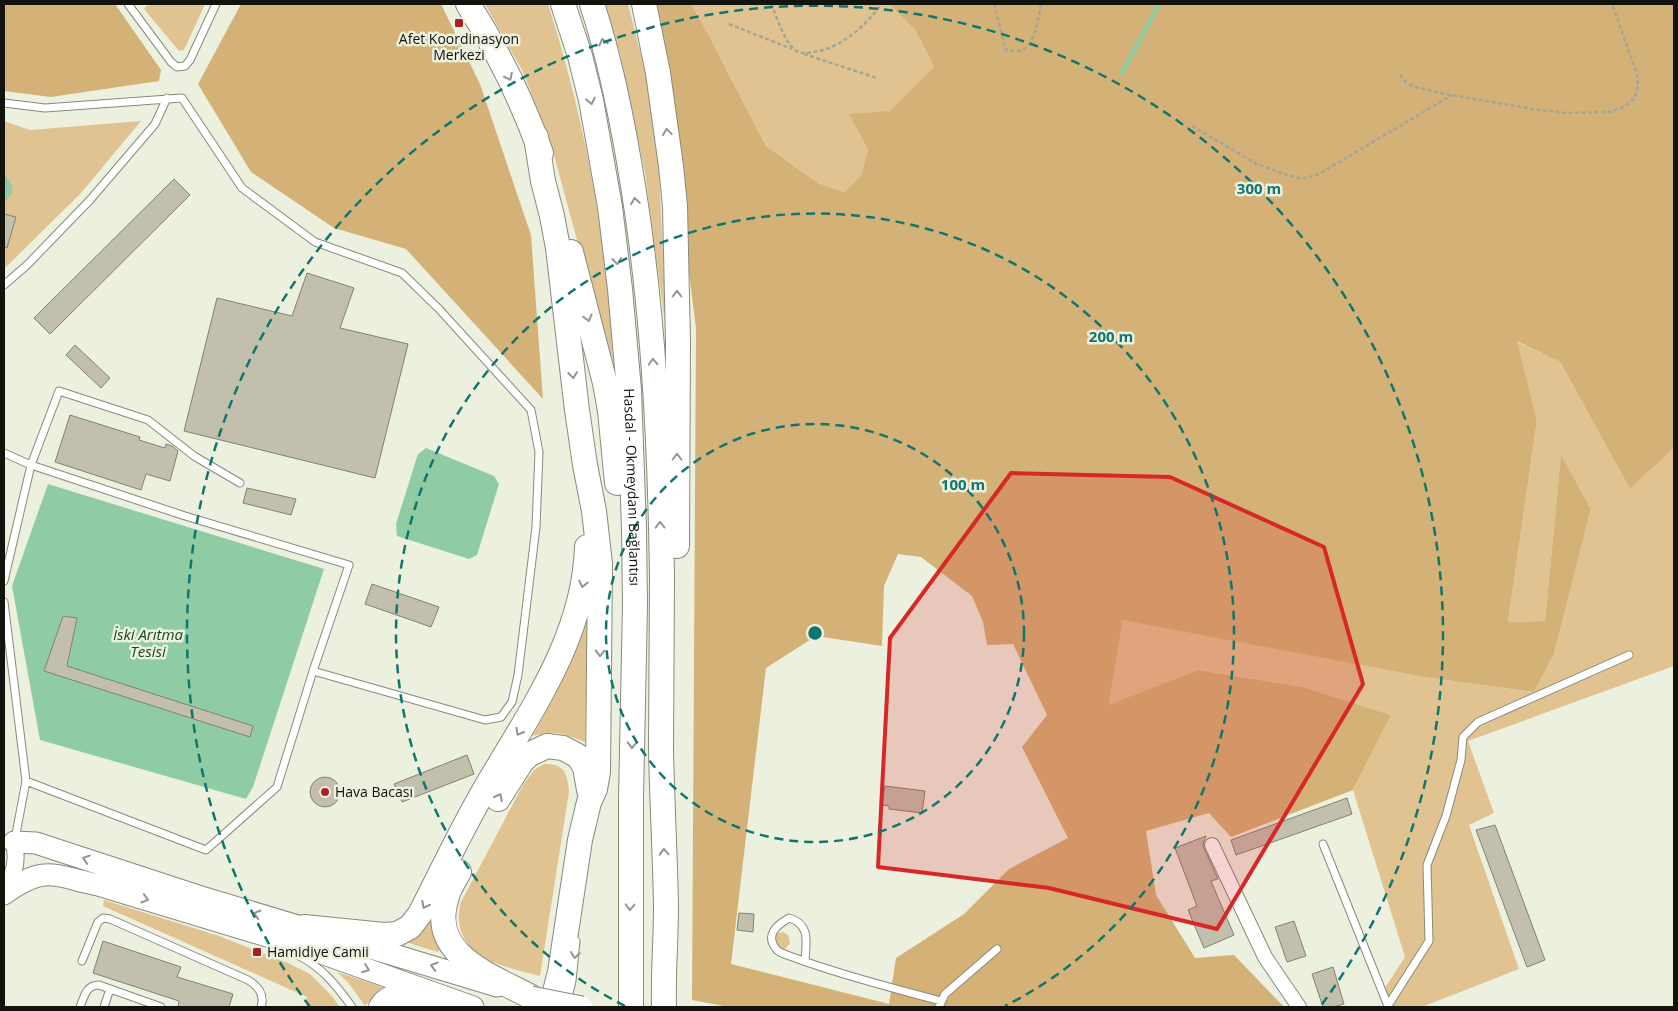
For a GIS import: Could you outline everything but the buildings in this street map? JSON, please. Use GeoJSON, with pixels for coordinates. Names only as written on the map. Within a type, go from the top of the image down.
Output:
{"type":"FeatureCollection","features":[{"type":"Feature","properties":{"kind":"highway"},"geometry":{"type":"LineString","coordinates":[[468,4],[506,70],[536,137],[555,192],[605,382],[610,411],[619,501],[621,631],[628,678],[633,696]]}},
{"type":"Feature","properties":{"kind":"highway","name":"Hasdal - Okmeydanı Bağlantısı"},"geometry":{"type":"LineString","coordinates":[[563,4],[580,56],[591,100],[610,207],[620,289],[628,390],[634,529],[631,1007]]}},
{"type":"Feature","properties":{"kind":"highway","name":"Hasdal - Okmeydanı Bağlantısı"},"geometry":{"type":"LineString","coordinates":[[592,4],[610,67],[628,156],[640,233],[651,331],[661,529],[662,748],[666,936]]}},
{"type":"Feature","properties":{"kind":"highway"},"geometry":{"type":"LineString","coordinates":[[644,4],[658,73],[671,166],[677,264],[675,699],[671,722],[662,748]]}},
{"type":"Feature","properties":{"kind":"highway"},"geometry":{"type":"LineString","coordinates":[[536,137],[541,172],[558,248],[585,465],[594,511],[600,564],[598,772],[580,840],[560,972],[541,1002],[482,972],[458,956],[447,934],[444,923],[443,914],[446,899],[508,781],[530,754],[547,746],[563,748],[578,756],[585,766],[589,783],[589,802]]}},
{"type":"Feature","properties":{"kind":"highway"},"geometry":{"type":"LineString","coordinates":[[304,928],[384,936],[398,934],[410,927],[420,914],[483,792],[546,685],[562,655],[571,631],[582,589],[586,562],[585,465]]}},
{"type":"Feature","properties":{"kind":"highway"},"geometry":{"type":"LineString","coordinates":[[664,1007],[663,969],[666,936]]}},
{"type":"Feature","properties":{"kind":"highway"},"geometry":{"type":"LineString","coordinates":[[666,936],[676,972],[680,1007]]}},
{"type":"Feature","properties":{"kind":"highway"},"geometry":{"type":"LineString","coordinates":[[621,1007],[622,996],[630,977]]}},
{"type":"Feature","properties":{"kind":"highway"},"geometry":{"type":"LineString","coordinates":[[381,1007],[397,996],[421,998],[452,1007]]}},
{"type":"Feature","properties":{"kind":"main road"},"geometry":{"type":"LineString","coordinates":[[9,850],[36,843],[198,896],[450,971],[541,1002],[582,1007]]}},
{"type":"Feature","properties":{"kind":"main road"},"geometry":{"type":"LineString","coordinates":[[9,850],[23,852],[98,885]]}},
{"type":"Feature","properties":{"kind":"main road"},"geometry":{"type":"LineString","coordinates":[[4,894],[21,882],[47,874],[59,875],[310,949],[474,1007]]}},
{"type":"Feature","properties":{"kind":"street"},"geometry":{"type":"LineString","coordinates":[[1212,845],[1265,957],[1299,1007]]}},
{"type":"Feature","properties":{"kind":"street"},"geometry":{"type":"LineString","coordinates":[[4,894],[16,866],[17,854],[9,850]]}},
{"type":"Feature","properties":{"kind":"lane"},"geometry":{"type":"LineString","coordinates":[[128,4],[171,62],[178,67],[184,66],[190,60],[216,4]]}},
{"type":"Feature","properties":{"kind":"lane"},"geometry":{"type":"LineString","coordinates":[[4,285],[27,265],[90,200],[155,124],[167,98]]}},
{"type":"Feature","properties":{"kind":"lane"},"geometry":{"type":"LineString","coordinates":[[4,103],[45,108],[182,98],[242,188],[315,242],[402,273],[439,309],[531,410],[539,452],[536,527],[518,676],[512,702],[501,717],[485,720],[313,671]]}},
{"type":"Feature","properties":{"kind":"lane"},"geometry":{"type":"LineString","coordinates":[[4,581],[31,465],[59,391],[148,420],[194,456],[240,483]]}},
{"type":"Feature","properties":{"kind":"lane"},"geometry":{"type":"LineString","coordinates":[[4,454],[31,465],[185,516],[349,564],[277,787],[206,850],[26,781]]}},
{"type":"Feature","properties":{"kind":"lane"},"geometry":{"type":"LineString","coordinates":[[4,602],[7,657],[14,678],[26,781],[9,850]]}},
{"type":"Feature","properties":{"kind":"lane"},"geometry":{"type":"LineString","coordinates":[[1387,1006],[1429,941],[1427,865],[1446,816],[1461,760],[1463,737],[1478,722],[1629,655]]}},
{"type":"Feature","properties":{"kind":"lane"},"geometry":{"type":"LineString","coordinates":[[588,839],[590,824],[589,802]]}},
{"type":"Feature","properties":{"kind":"lane"},"geometry":{"type":"LineString","coordinates":[[1323,844],[1387,1006]]}},
{"type":"Feature","properties":{"kind":"lane"},"geometry":{"type":"LineString","coordinates":[[82,961],[98,922],[103,918],[110,919],[248,980],[256,985],[261,994],[263,1001],[261,1007]]}},
{"type":"Feature","properties":{"kind":"lane"},"geometry":{"type":"LineString","coordinates":[[805,961],[807,941],[805,930],[797,920],[789,918],[773,929],[771,936],[778,952],[805,961],[940,1004],[945,994],[955,984],[997,949]]}},
{"type":"Feature","properties":{"kind":"lane"},"geometry":{"type":"LineString","coordinates":[[242,929],[284,950]]}},
{"type":"Feature","properties":{"kind":"lane"},"geometry":{"type":"LineString","coordinates":[[566,1007],[572,981],[577,936]]}},
{"type":"Feature","properties":{"kind":"lane"},"geometry":{"type":"LineString","coordinates":[[291,952],[314,964],[335,984],[352,1007]]}},
{"type":"Feature","properties":{"kind":"lane"},"geometry":{"type":"LineString","coordinates":[[80,1007],[84,994],[93,985],[110,989],[142,1004],[161,1007]]}},
{"type":"Feature","properties":{"kind":"lane"},"geometry":{"type":"LineString","coordinates":[[104,1007],[110,989]]}},
{"type":"Feature","properties":{"kind":"path"},"geometry":{"type":"LineString","coordinates":[[771,4],[787,42],[794,50]]}},
{"type":"Feature","properties":{"kind":"path"},"geometry":{"type":"LineString","coordinates":[[802,54],[824,51],[838,44],[874,14],[881,4]]}},
{"type":"Feature","properties":{"kind":"path"},"geometry":{"type":"LineString","coordinates":[[994,4],[1006,50],[1015,51],[1022,50],[1029,44],[1039,18],[1041,4]]}},
{"type":"Feature","properties":{"kind":"path"},"geometry":{"type":"LineString","coordinates":[[1400,75],[1412,86],[1538,110],[1567,113],[1609,112],[1622,107],[1635,98],[1638,86],[1637,74],[1612,4]]}},
{"type":"Feature","properties":{"kind":"path"},"geometry":{"type":"LineString","coordinates":[[729,24],[802,54],[876,78]]}},
{"type":"Feature","properties":{"kind":"path"},"geometry":{"type":"LineString","coordinates":[[1192,126],[1257,164],[1302,179],[1319,174],[1453,94]]}},
{"type":"Feature","properties":{"kind":"highlighted area"},"geometry":{"type":"Polygon","coordinates":[[[1011,473],[1170,477],[1324,547],[1363,684],[1217,929],[1049,888],[878,867],[890,638],[1011,473]]]}},
{"type":"Feature","properties":{"kind":"shaded area"},"geometry":{"type":"Polygon","coordinates":[[[4,4],[115,4],[161,70],[159,81],[51,97],[4,91],[4,4]]]}},
{"type":"Feature","properties":{"kind":"shaded area"},"geometry":{"type":"Polygon","coordinates":[[[156,4],[205,4],[184,50],[179,51],[144,9],[146,6],[156,4]]]}},
{"type":"Feature","properties":{"kind":"shaded area"},"geometry":{"type":"Polygon","coordinates":[[[241,4],[441,4],[480,84],[531,235],[543,399],[406,249],[334,228],[251,172],[198,84],[241,4]]]}},
{"type":"Feature","properties":{"kind":"shaded area"},"geometry":{"type":"Polygon","coordinates":[[[485,4],[548,4],[569,74],[593,182],[608,292],[613,372],[549,137],[522,70],[485,4]]]}},
{"type":"Feature","properties":{"kind":"shaded area"},"geometry":{"type":"Polygon","coordinates":[[[605,4],[628,4],[646,75],[659,170],[667,338],[645,173],[620,53],[605,4]]]}},
{"type":"Feature","properties":{"kind":"shaded area"},"geometry":{"type":"Polygon","coordinates":[[[650,4],[691,4],[766,146],[818,183],[844,192],[861,175],[868,149],[849,114],[890,111],[934,67],[915,30],[889,4],[1674,4],[1674,448],[1630,489],[1560,362],[1517,341],[1537,421],[1508,622],[1545,621],[1561,455],[1591,509],[1554,654],[1534,692],[1424,677],[1123,620],[1109,705],[1198,670],[1303,687],[1391,715],[1353,790],[1231,837],[1209,813],[1146,831],[1156,895],[1195,958],[1234,955],[1284,1007],[729,1007],[692,1000],[696,328],[673,147],[650,4]],[[898,554],[884,586],[882,646],[816,636],[766,668],[731,964],[889,1004],[896,958],[964,914],[1009,869],[1068,838],[1022,747],[1047,715],[1013,644],[987,645],[983,622],[972,596],[921,557],[898,554]]]}},
{"type":"Feature","properties":{"kind":"shaded area"},"geometry":{"type":"Polygon","coordinates":[[[691,4],[889,4],[915,30],[934,67],[868,149],[861,175],[844,192],[818,183],[766,146],[691,4]]]}},
{"type":"Feature","properties":{"kind":"shaded area"},"geometry":{"type":"Polygon","coordinates":[[[4,121],[30,130],[141,121],[81,193],[4,269],[4,121]]]}},
{"type":"Feature","properties":{"kind":"shaded area"},"geometry":{"type":"Polygon","coordinates":[[[1516,341],[1560,362],[1630,489],[1674,448],[1674,666],[1468,741],[1494,813],[1469,825],[1519,969],[1422,1007],[1384,1007],[1379,997],[1405,957],[1353,790],[1391,715],[1303,687],[1198,670],[1109,706],[1123,619],[1424,677],[1534,692],[1554,654],[1591,509],[1561,456],[1545,621],[1508,622],[1537,421],[1516,341]]]}},
{"type":"Feature","properties":{"kind":"shaded area"},"geometry":{"type":"Polygon","coordinates":[[[588,610],[585,742],[559,733],[532,736],[549,706],[588,610]]]}},
{"type":"Feature","properties":{"kind":"shaded area"},"geometry":{"type":"Polygon","coordinates":[[[544,764],[556,765],[564,771],[569,792],[540,976],[501,965],[478,953],[468,945],[462,934],[459,916],[460,904],[523,785],[534,770],[544,764]]]}},
{"type":"Feature","properties":{"kind":"shaded area"},"geometry":{"type":"Polygon","coordinates":[[[104,900],[219,936],[288,963],[310,974],[340,1007],[306,1007],[307,997],[103,906],[104,900]]]}},
{"type":"Feature","properties":{"kind":"shaded area"},"geometry":{"type":"Polygon","coordinates":[[[431,909],[441,948],[438,952],[402,941],[431,909]]]}},
{"type":"Feature","properties":{"kind":"shaded area"},"geometry":{"type":"Polygon","coordinates":[[[783,932],[788,935],[790,943],[785,949],[780,950],[773,938],[777,933],[783,932]]]}},
{"type":"Feature","properties":{"kind":"shaded area"},"geometry":{"type":"Polygon","coordinates":[[[337,972],[382,987],[365,1006],[348,982],[337,972]]]}},
{"type":"Feature","properties":{"kind":"water"},"geometry":{"type":"Polygon","coordinates":[[[4,175],[12,185],[12,192],[4,202],[4,175]]]}},
{"type":"Feature","properties":{"kind":"water"},"geometry":{"type":"Polygon","coordinates":[[[426,448],[494,476],[499,484],[477,555],[469,559],[397,536],[396,524],[418,454],[426,448]]]}},
{"type":"Feature","properties":{"kind":"water","name":"İski Arıtma Tesisi"},"geometry":{"type":"Polygon","coordinates":[[[48,484],[324,569],[253,787],[246,799],[40,740],[12,586],[48,484]]]}},
{"type":"Feature","properties":{"kind":"waterway"},"geometry":{"type":"LineString","coordinates":[[1122,73],[1159,4]]}},
{"type":"Feature","properties":{"kind":"place","name":"Afet Koordinasyon Merkezi"},"geometry":{"type":"Point","coordinates":[459,23]}},
{"type":"Feature","properties":{"kind":"place","name":"Hava Bacası"},"geometry":{"type":"Point","coordinates":[325,792]}},
{"type":"Feature","properties":{"kind":"place","name":"Hamidiye Camii"},"geometry":{"type":"Point","coordinates":[257,952]}}]}
